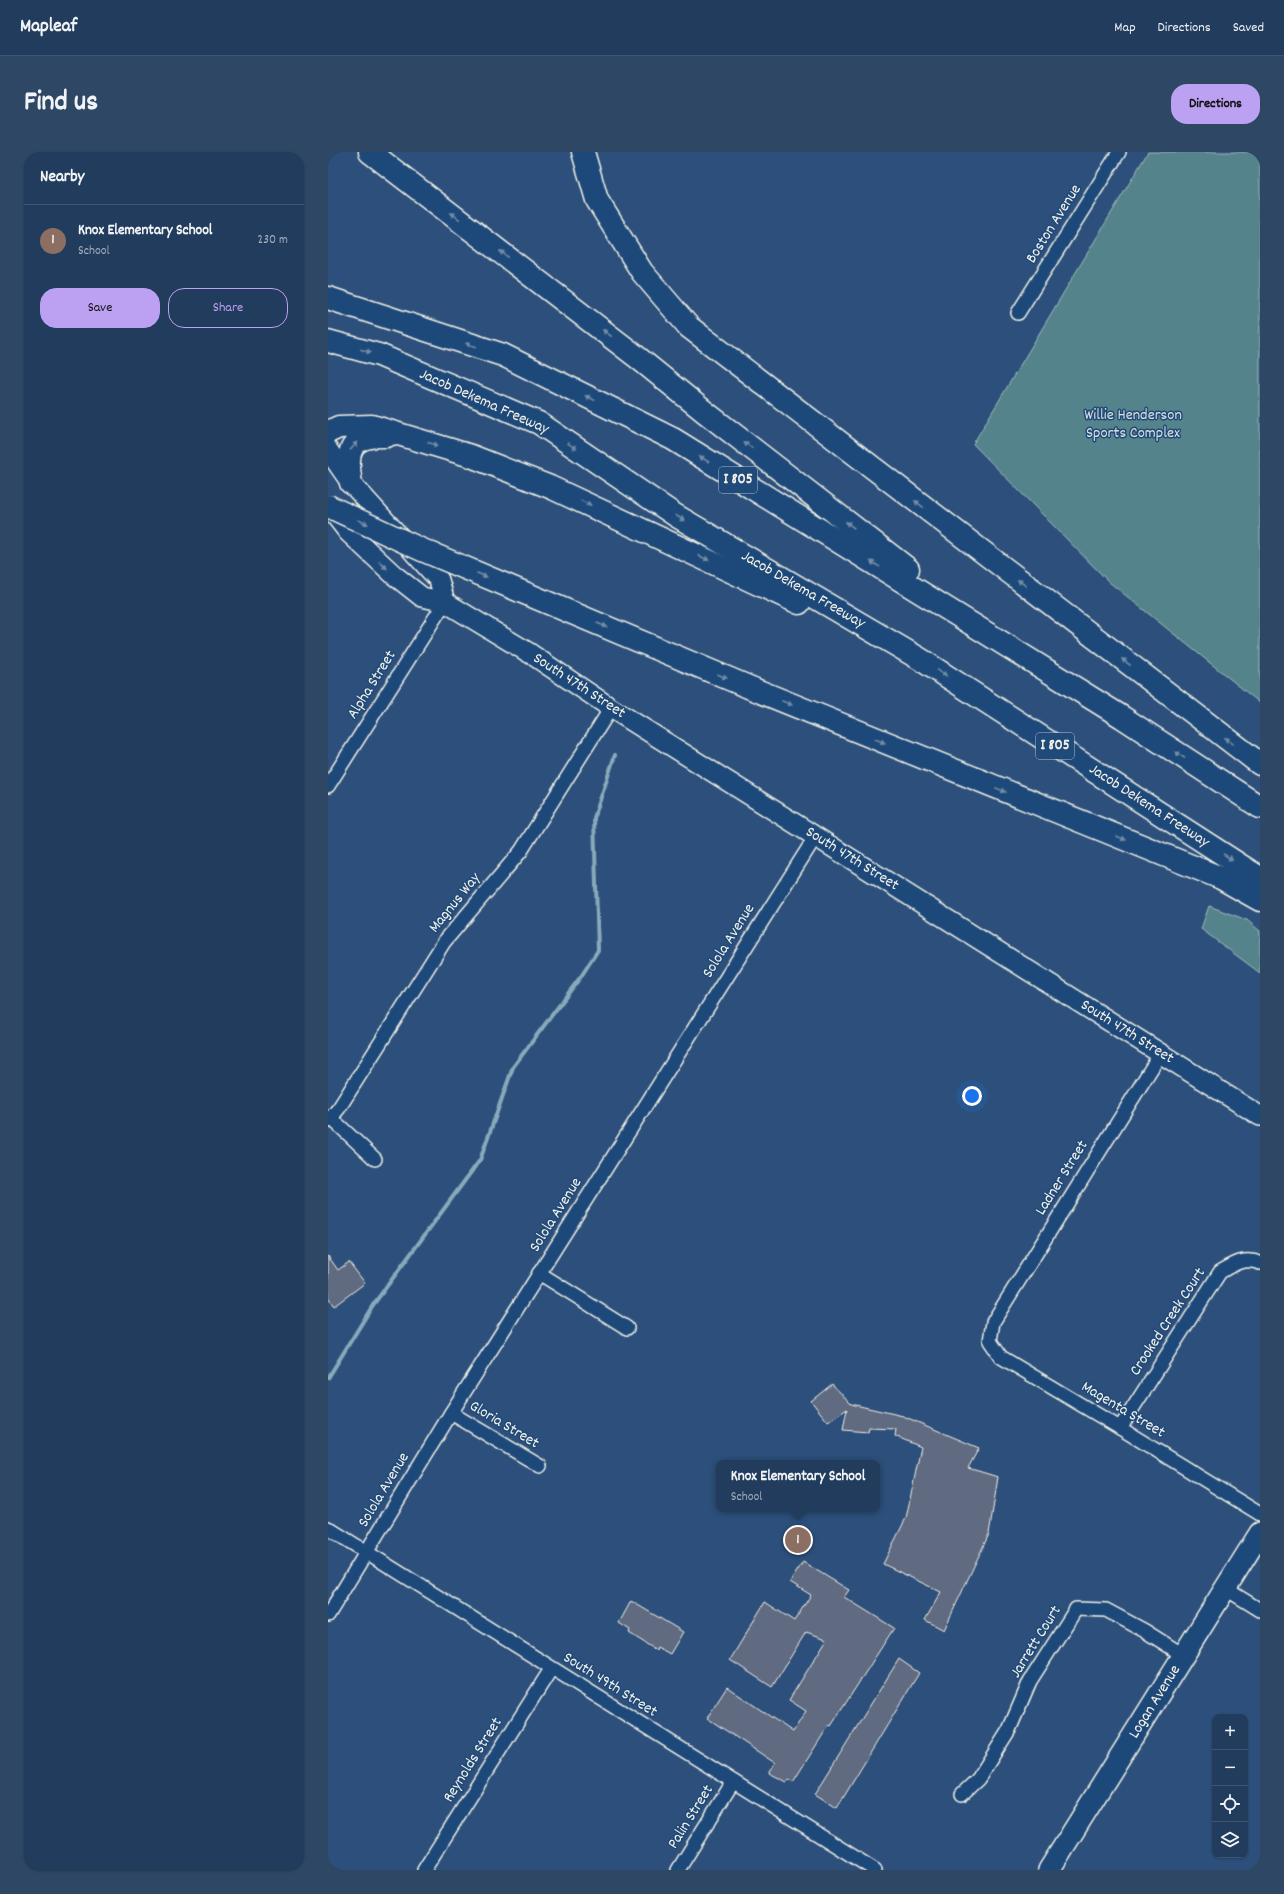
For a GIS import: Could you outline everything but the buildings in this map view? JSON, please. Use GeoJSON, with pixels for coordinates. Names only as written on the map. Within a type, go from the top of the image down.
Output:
{"type":"FeatureCollection","features":[{"type":"Feature","properties":{"kind":"highway"},"geometry":{"type":"LineString","coordinates":[[370,152],[638,357],[893,559],[1122,717]]}},
{"type":"Feature","properties":{"kind":"highway"},"geometry":{"type":"LineString","coordinates":[[583,152],[597,200],[642,272],[689,327],[1260,764]]}},
{"type":"Feature","properties":{"kind":"highway","name":"I 805"},"geometry":{"type":"LineString","coordinates":[[328,298],[503,355],[673,439],[1122,717],[1260,807]]}},
{"type":"Feature","properties":{"kind":"highway","name":"Jacob Dekema Freeway"},"geometry":{"type":"LineString","coordinates":[[328,341],[379,355],[539,424],[675,515],[920,659],[1260,878]]}},
{"type":"Feature","properties":{"kind":"highway"},"geometry":{"type":"LineString","coordinates":[[328,432],[339,427],[372,426],[471,456],[550,487],[920,659]]}},
{"type":"Feature","properties":{"kind":"highway"},"geometry":{"type":"LineString","coordinates":[[351,483],[348,466],[349,452],[358,442],[373,436],[409,436]]}},
{"type":"Feature","properties":{"kind":"highway"},"geometry":{"type":"LineString","coordinates":[[328,506],[420,549],[750,688],[1221,878],[1260,900]]}},
{"type":"Feature","properties":{"kind":"main road"},"geometry":{"type":"LineString","coordinates":[[328,450],[351,483],[439,580],[445,602]]}},
{"type":"Feature","properties":{"kind":"main road","name":"South 47th Street"},"geometry":{"type":"LineString","coordinates":[[328,506],[348,532],[394,575],[422,597],[445,602],[531,654],[611,708],[1260,1116]]}},
{"type":"Feature","properties":{"kind":"main road","name":"Logan Avenue"},"geometry":{"type":"LineString","coordinates":[[1049,1870],[1260,1533]]}},
{"type":"Feature","properties":{"kind":"street","name":"Boston Avenue"},"geometry":{"type":"LineString","coordinates":[[1018,313],[1119,152]]}},
{"type":"Feature","properties":{"kind":"street","name":"Alpha Street"},"geometry":{"type":"LineString","coordinates":[[328,786],[445,602]]}},
{"type":"Feature","properties":{"kind":"street","name":"Magnus Way"},"geometry":{"type":"LineString","coordinates":[[329,1120],[444,942],[521,851],[611,708]]}},
{"type":"Feature","properties":{"kind":"street","name":"Solola Avenue"},"geometry":{"type":"LineString","coordinates":[[328,1615],[450,1413],[816,836]]}},
{"type":"Feature","properties":{"kind":"street","name":"Ladner Street"},"geometry":{"type":"LineString","coordinates":[[993,1322],[1160,1053]]}},
{"type":"Feature","properties":{"kind":"street"},"geometry":{"type":"LineString","coordinates":[[329,1120],[375,1159]]}},
{"type":"Feature","properties":{"kind":"street","name":"Crooked Creek Court"},"geometry":{"type":"LineString","coordinates":[[1120,1428],[1220,1272],[1240,1261],[1252,1260],[1260,1263]]}},
{"type":"Feature","properties":{"kind":"street"},"geometry":{"type":"LineString","coordinates":[[539,1273],[627,1328]]}},
{"type":"Feature","properties":{"kind":"street","name":"Magenta Street"},"geometry":{"type":"LineString","coordinates":[[993,1322],[990,1341],[1001,1357],[1260,1514]]}},
{"type":"Feature","properties":{"kind":"street","name":"Gloria Street"},"geometry":{"type":"LineString","coordinates":[[450,1413],[540,1466]]}},
{"type":"Feature","properties":{"kind":"street","name":"South 49th Street"},"geometry":{"type":"LineString","coordinates":[[328,1528],[551,1669],[875,1870]]}},
{"type":"Feature","properties":{"kind":"street"},"geometry":{"type":"LineString","coordinates":[[1226,1589],[1260,1610]]}},
{"type":"Feature","properties":{"kind":"street","name":"Jarrett Court"},"geometry":{"type":"LineString","coordinates":[[962,1794],[978,1779],[1009,1730],[1030,1681],[1076,1609],[1106,1610],[1142,1629],[1183,1655]]}},
{"type":"Feature","properties":{"kind":"street","name":"Reynolds Street"},"geometry":{"type":"LineString","coordinates":[[424,1870],[551,1669]]}},
{"type":"Feature","properties":{"kind":"street","name":"Palin Street"},"geometry":{"type":"LineString","coordinates":[[678,1870],[733,1782]]}},
{"type":"Feature","properties":{"kind":"green space","name":"Willie Henderson Sports Complex"},"geometry":{"type":"Polygon","coordinates":[[[1148,152],[1260,152],[1260,703],[1109,582],[973,444],[1148,152]]]}},
{"type":"Feature","properties":{"kind":"green space"},"geometry":{"type":"Polygon","coordinates":[[[1209,906],[1247,920],[1260,931],[1260,973],[1201,929],[1209,906]]]}},
{"type":"Feature","properties":{"kind":"waterway"},"geometry":{"type":"LineString","coordinates":[[328,1378],[373,1305],[480,1160],[513,1067],[582,975],[598,950],[594,818],[615,755]]}},
{"type":"Feature","properties":{"kind":"place","name":"Knox Elementary School"},"geometry":{"type":"Point","coordinates":[798,1540]}}]}
